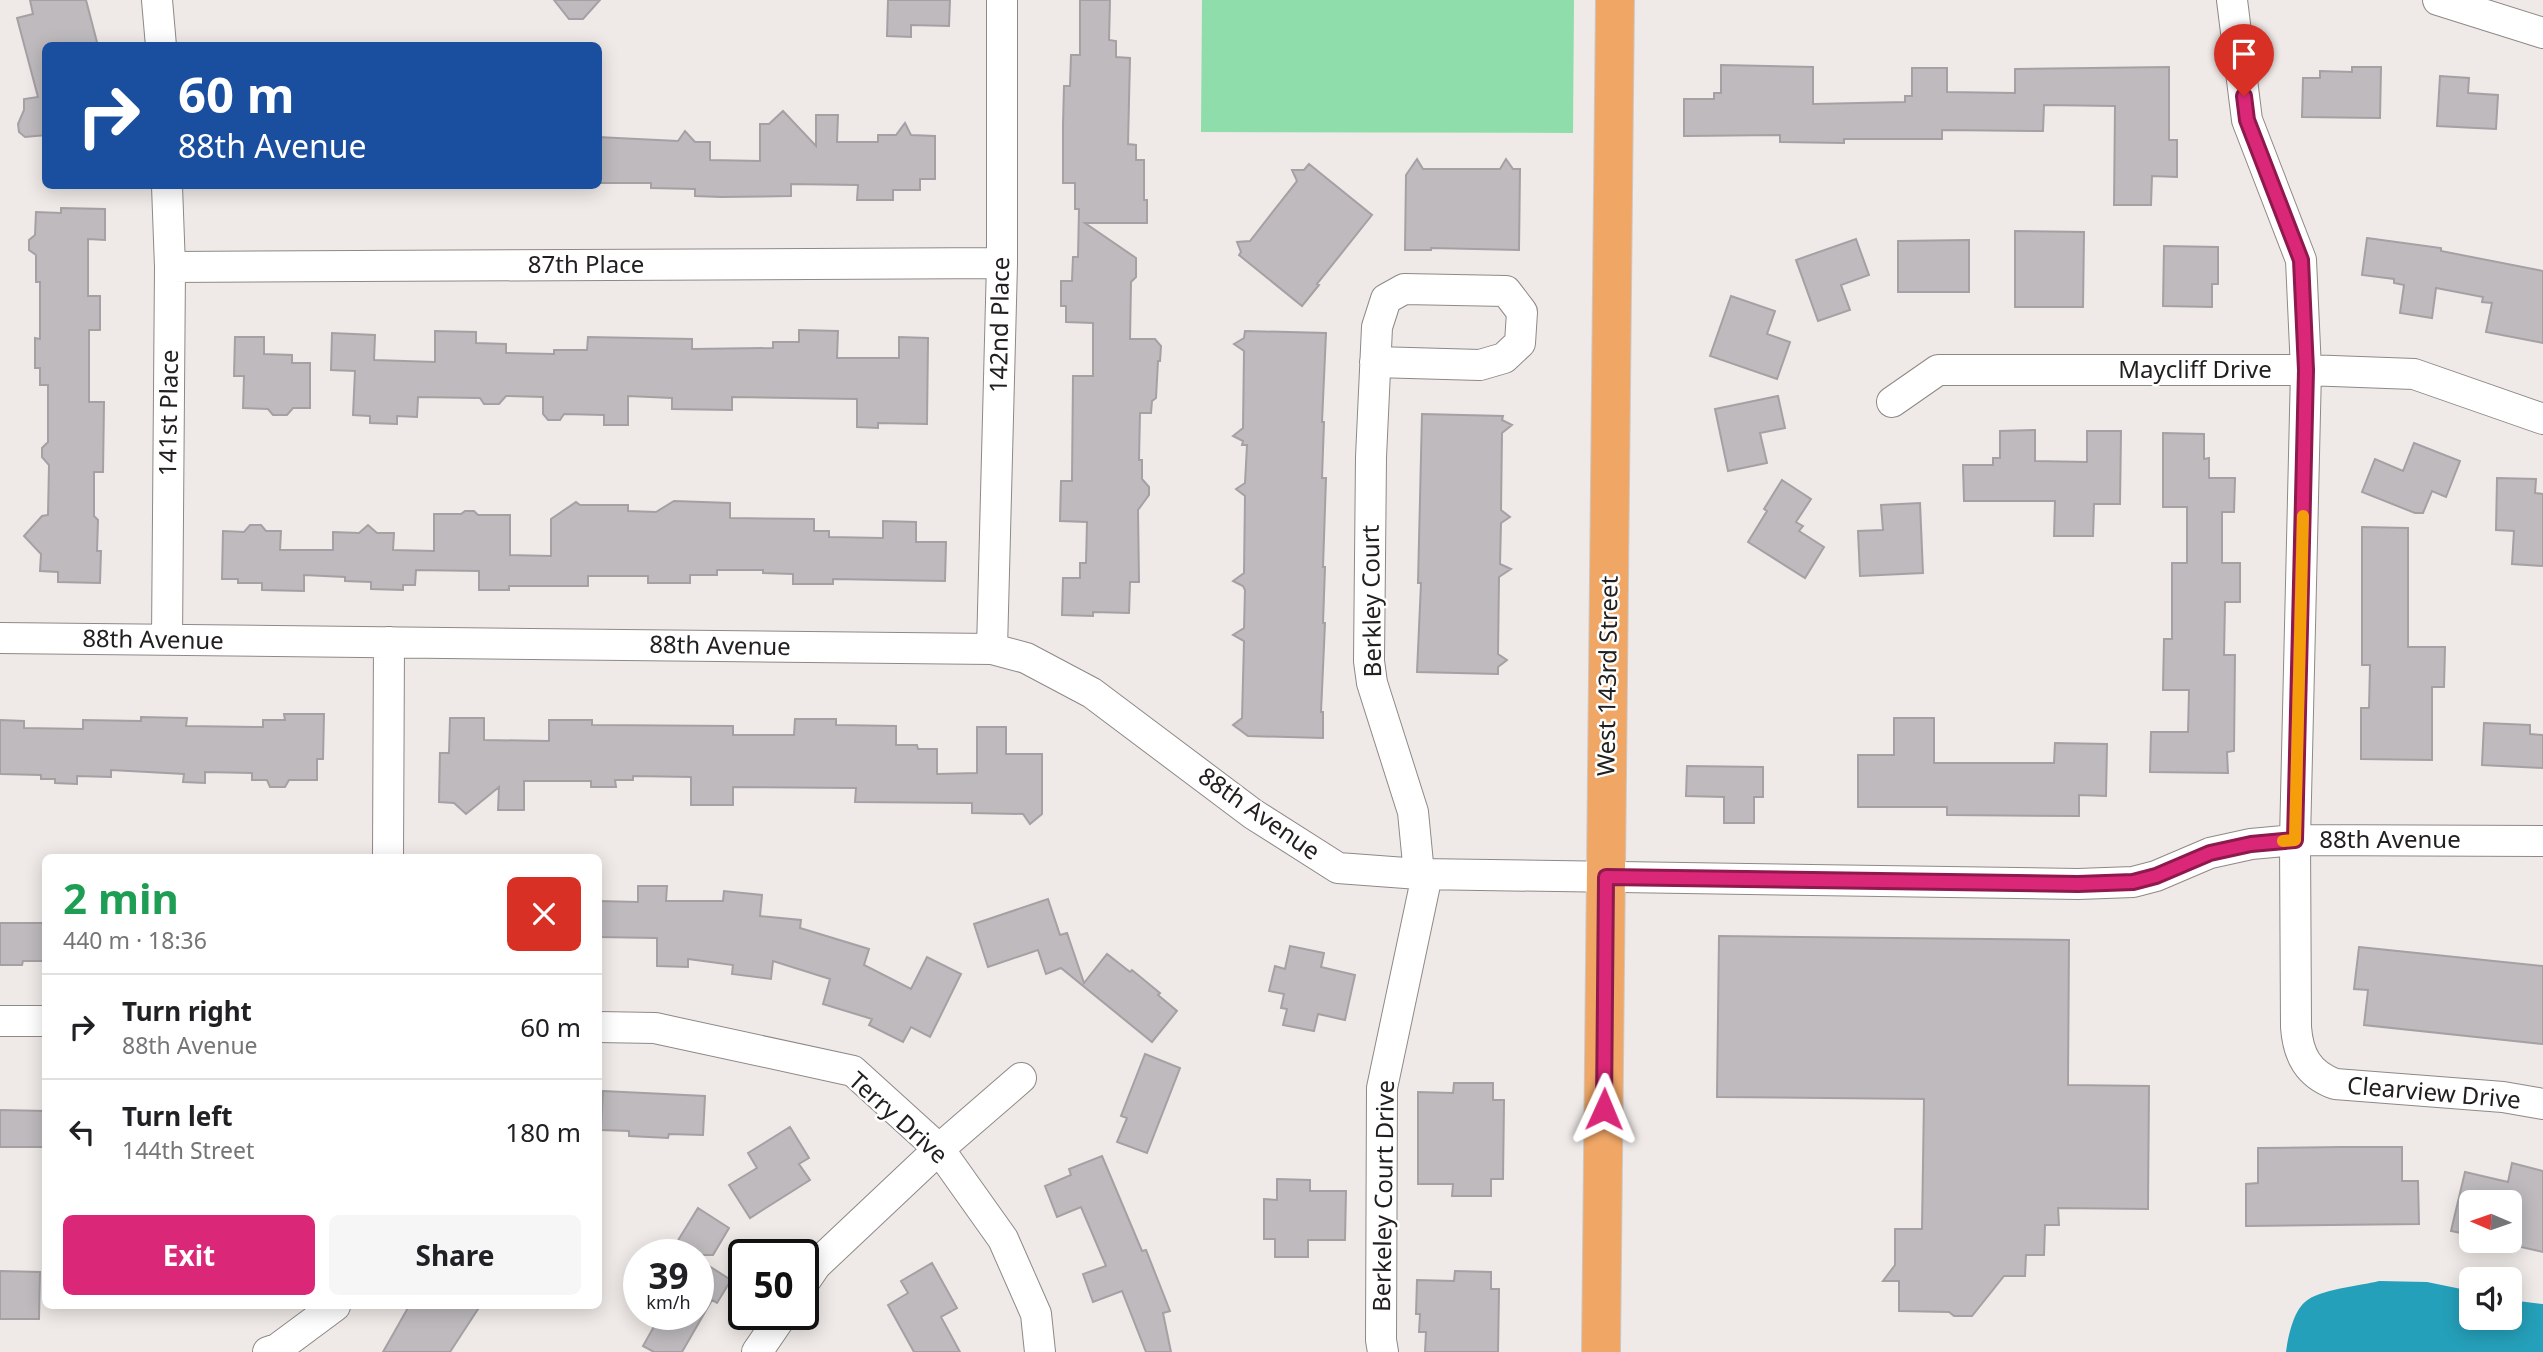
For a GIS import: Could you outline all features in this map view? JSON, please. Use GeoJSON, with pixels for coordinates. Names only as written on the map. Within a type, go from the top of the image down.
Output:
{"type":"FeatureCollection","features":[{"type":"Feature","properties":{"kind":"main road","name":"West 143rd Street"},"geometry":{"type":"LineString","coordinates":[[1601,1352],[1615,0]]}},
{"type":"Feature","properties":{"kind":"street"},"geometry":{"type":"LineString","coordinates":[[157,0],[161,42]]}},
{"type":"Feature","properties":{"kind":"street","name":"142nd Place"},"geometry":{"type":"LineString","coordinates":[[992,649],[1002,263],[1002,0]]}},
{"type":"Feature","properties":{"kind":"street","name":"Clearview Drive"},"geometry":{"type":"LineString","coordinates":[[2232,0],[2247,120],[2301,260],[2306,370],[2295,840],[2296,1027],[2300,1054],[2320,1079],[2349,1086],[2503,1097],[2543,1104]]}},
{"type":"Feature","properties":{"kind":"street"},"geometry":{"type":"LineString","coordinates":[[2438,0],[2543,33]]}},
{"type":"Feature","properties":{"kind":"street","name":"141st Place"},"geometry":{"type":"LineString","coordinates":[[167,189],[170,267],[167,640]]}},
{"type":"Feature","properties":{"kind":"street","name":"87th Place"},"geometry":{"type":"LineString","coordinates":[[170,267],[1002,263]]}},
{"type":"Feature","properties":{"kind":"street","name":"Berkley Court"},"geometry":{"type":"LineString","coordinates":[[1375,362],[1480,365],[1504,358],[1520,343],[1522,312],[1506,292],[1404,289],[1386,299],[1377,327],[1375,362],[1370,457],[1369,661],[1372,683],[1413,812],[1423,875]]}},
{"type":"Feature","properties":{"kind":"street","name":"Maycliff Drive"},"geometry":{"type":"LineString","coordinates":[[1892,402],[1938,370],[2306,370],[2414,374],[2543,419]]}},
{"type":"Feature","properties":{"kind":"street","name":"88th Avenue"},"geometry":{"type":"LineString","coordinates":[[0,638],[992,649],[1026,657],[1092,693],[1253,814],[1338,868],[1423,875],[2078,884],[2133,882],[2156,876],[2210,853],[2251,844],[2295,840],[2543,841]]}},
{"type":"Feature","properties":{"kind":"street"},"geometry":{"type":"LineString","coordinates":[[388,854],[389,642]]}},
{"type":"Feature","properties":{"kind":"street","name":"Berkeley Court Drive"},"geometry":{"type":"LineString","coordinates":[[1383,1352],[1382,1088],[1423,875]]}},
{"type":"Feature","properties":{"kind":"street"},"geometry":{"type":"LineString","coordinates":[[0,1021],[42,1021]]}},
{"type":"Feature","properties":{"kind":"street","name":"Terry Drive"},"geometry":{"type":"LineString","coordinates":[[602,1027],[655,1028],[853,1071],[939,1149],[1003,1239],[1035,1314],[1040,1352]]}},
{"type":"Feature","properties":{"kind":"street"},"geometry":{"type":"LineString","coordinates":[[819,1262],[939,1149],[1021,1078]]}},
{"type":"Feature","properties":{"kind":"street"},"geometry":{"type":"LineString","coordinates":[[268,1352],[277,1349],[331,1309]]}},
{"type":"Feature","properties":{"kind":"street"},"geometry":{"type":"LineString","coordinates":[[757,1352],[772,1330]]}},
{"type":"Feature","properties":{"kind":"green space"},"geometry":{"type":"Polygon","coordinates":[[[1202,0],[1574,0],[1573,133],[1201,132],[1202,0]]]}},
{"type":"Feature","properties":{"kind":"water"},"geometry":{"type":"Polygon","coordinates":[[[2379,1281],[2427,1282],[2459,1289],[2459,1330],[2522,1330],[2522,1301],[2543,1304],[2543,1352],[2286,1352],[2294,1318],[2301,1306],[2311,1298],[2330,1291],[2379,1281]]]}},
{"type":"Feature","properties":{"kind":"building"},"geometry":{"type":"Polygon","coordinates":[[[30,0],[86,0],[97,42],[42,42],[42,135],[25,137],[19,132],[18,124],[24,110],[24,99],[38,97],[17,18],[33,14],[30,0]]]}},
{"type":"Feature","properties":{"kind":"building"},"geometry":{"type":"Polygon","coordinates":[[[554,0],[600,0],[583,19],[569,19],[554,0]]]}},
{"type":"Feature","properties":{"kind":"building"},"geometry":{"type":"Polygon","coordinates":[[[888,0],[950,0],[949,26],[911,25],[911,37],[887,36],[888,0]]]}},
{"type":"Feature","properties":{"kind":"building"},"geometry":{"type":"Polygon","coordinates":[[[1080,0],[1110,0],[1109,40],[1116,41],[1116,57],[1130,58],[1128,144],[1136,145],[1136,160],[1144,160],[1144,200],[1147,200],[1147,223],[1085,223],[1136,258],[1136,277],[1131,282],[1130,339],[1155,339],[1161,346],[1156,398],[1152,401],[1151,413],[1140,413],[1139,460],[1142,460],[1142,479],[1149,487],[1149,495],[1138,510],[1139,582],[1130,582],[1129,613],[1093,612],[1093,616],[1062,615],[1063,578],[1080,578],[1080,563],[1086,563],[1087,522],[1060,521],[1061,481],[1072,481],[1073,376],[1093,376],[1093,323],[1066,322],[1066,306],[1061,306],[1061,281],[1072,281],[1073,257],[1078,257],[1079,209],[1075,209],[1075,183],[1063,183],[1063,125],[1064,86],[1070,86],[1071,55],[1080,55],[1080,0]]]}},
{"type":"Feature","properties":{"kind":"building"},"geometry":{"type":"Polygon","coordinates":[[[1721,65],[1813,67],[1813,104],[1905,102],[1905,96],[1912,96],[1912,68],[1947,68],[1947,92],[2015,93],[2015,69],[2169,67],[2169,140],[2177,140],[2177,177],[2152,176],[2151,205],[2114,205],[2115,106],[2044,105],[2043,131],[1942,130],[1942,139],[1844,139],[1844,143],[1780,142],[1780,135],[1684,136],[1684,99],[1714,99],[1714,93],[1721,93],[1721,65]]]}},
{"type":"Feature","properties":{"kind":"building"},"geometry":{"type":"Polygon","coordinates":[[[2352,67],[2381,67],[2380,118],[2302,117],[2303,78],[2320,78],[2320,71],[2352,72],[2352,67]]]}},
{"type":"Feature","properties":{"kind":"building"},"geometry":{"type":"Polygon","coordinates":[[[2440,76],[2469,78],[2468,93],[2498,95],[2496,129],[2437,126],[2440,76]]]}},
{"type":"Feature","properties":{"kind":"building"},"geometry":{"type":"Polygon","coordinates":[[[783,111],[816,146],[816,115],[838,115],[837,142],[878,142],[878,135],[896,135],[905,123],[911,135],[935,136],[935,179],[920,179],[920,190],[893,190],[893,200],[857,200],[858,185],[791,184],[791,196],[721,197],[695,196],[695,189],[651,188],[651,183],[602,183],[602,137],[678,141],[685,131],[695,142],[710,142],[710,160],[760,161],[760,124],[769,124],[783,111]]]}},
{"type":"Feature","properties":{"kind":"building"},"geometry":{"type":"Polygon","coordinates":[[[1417,159],[1423,169],[1500,169],[1506,159],[1513,169],[1520,169],[1519,250],[1405,250],[1406,175],[1417,159]]]}},
{"type":"Feature","properties":{"kind":"building"},"geometry":{"type":"Polygon","coordinates":[[[1309,164],[1372,215],[1302,306],[1239,255],[1241,252],[1237,242],[1250,241],[1297,181],[1292,170],[1304,170],[1309,164]]]}},
{"type":"Feature","properties":{"kind":"building"},"geometry":{"type":"Polygon","coordinates":[[[61,208],[105,209],[105,240],[88,239],[88,296],[100,296],[100,330],[89,330],[89,402],[104,402],[103,472],[94,472],[94,516],[98,520],[97,551],[101,551],[100,583],[58,582],[58,572],[40,571],[41,554],[24,536],[42,516],[48,515],[49,465],[42,457],[42,448],[48,442],[48,385],[40,385],[40,368],[35,368],[35,338],[40,339],[40,282],[36,282],[36,255],[29,250],[29,240],[35,235],[36,212],[61,213],[61,208]]]}},
{"type":"Feature","properties":{"kind":"building"},"geometry":{"type":"Polygon","coordinates":[[[2015,231],[2084,232],[2083,307],[2015,307],[2015,231]]]}},
{"type":"Feature","properties":{"kind":"building"},"geometry":{"type":"Polygon","coordinates":[[[2367,238],[2441,248],[2441,251],[2543,271],[2543,343],[2486,332],[2492,303],[2482,302],[2483,297],[2436,288],[2432,318],[2400,313],[2404,285],[2394,283],[2394,279],[2362,275],[2367,238]]]}},
{"type":"Feature","properties":{"kind":"building"},"geometry":{"type":"Polygon","coordinates":[[[1856,239],[1869,275],[1841,285],[1850,310],[1818,321],[1796,260],[1856,239]]]}},
{"type":"Feature","properties":{"kind":"building"},"geometry":{"type":"Polygon","coordinates":[[[1969,240],[1969,292],[1898,292],[1898,241],[1969,240]]]}},
{"type":"Feature","properties":{"kind":"building"},"geometry":{"type":"Polygon","coordinates":[[[2164,246],[2218,247],[2218,284],[2212,284],[2212,307],[2163,306],[2164,246]]]}},
{"type":"Feature","properties":{"kind":"building"},"geometry":{"type":"Polygon","coordinates":[[[1731,296],[1775,311],[1767,334],[1790,342],[1777,379],[1710,356],[1731,296]]]}},
{"type":"Feature","properties":{"kind":"building"},"geometry":{"type":"Polygon","coordinates":[[[799,330],[838,331],[837,358],[899,358],[899,337],[928,338],[927,424],[878,423],[878,428],[857,427],[857,399],[732,397],[732,410],[672,409],[672,398],[628,396],[628,425],[604,425],[604,415],[564,414],[560,420],[548,420],[543,414],[543,397],[506,396],[499,404],[484,404],[480,398],[418,397],[417,417],[397,416],[397,424],[370,423],[370,416],[353,415],[355,371],[331,370],[332,333],[375,335],[374,360],[435,362],[435,331],[476,332],[476,343],[506,344],[506,353],[554,354],[554,350],[587,350],[588,337],[692,339],[692,349],[773,348],[773,342],[799,342],[799,330]]]}},
{"type":"Feature","properties":{"kind":"building"},"geometry":{"type":"Polygon","coordinates":[[[1245,331],[1326,333],[1322,422],[1322,478],[1326,478],[1321,712],[1323,738],[1248,736],[1233,725],[1242,718],[1244,641],[1233,635],[1244,628],[1245,590],[1233,581],[1244,573],[1245,496],[1236,489],[1245,483],[1247,445],[1242,445],[1243,441],[1233,436],[1243,428],[1244,351],[1234,344],[1244,338],[1245,331]]]}},
{"type":"Feature","properties":{"kind":"building"},"geometry":{"type":"Polygon","coordinates":[[[235,337],[264,337],[264,354],[292,355],[292,363],[310,363],[310,408],[293,408],[287,415],[273,415],[268,409],[243,408],[244,376],[234,376],[235,337]]]}},
{"type":"Feature","properties":{"kind":"building"},"geometry":{"type":"Polygon","coordinates":[[[1778,396],[1785,428],[1760,433],[1767,463],[1728,471],[1715,409],[1778,396]]]}},
{"type":"Feature","properties":{"kind":"building"},"geometry":{"type":"Polygon","coordinates":[[[1422,414],[1503,416],[1502,420],[1512,425],[1502,433],[1501,510],[1510,517],[1501,523],[1500,564],[1511,569],[1499,577],[1498,654],[1507,660],[1498,667],[1498,674],[1417,672],[1421,583],[1418,583],[1422,414]]]}},
{"type":"Feature","properties":{"kind":"building"},"geometry":{"type":"Polygon","coordinates":[[[2035,430],[2035,461],[2087,462],[2087,431],[2121,431],[2120,504],[2094,504],[2093,536],[2054,536],[2055,501],[1964,501],[1963,465],[1993,465],[1993,458],[2000,458],[2000,431],[2035,430]]]}},
{"type":"Feature","properties":{"kind":"building"},"geometry":{"type":"Polygon","coordinates":[[[2163,433],[2204,434],[2204,459],[2209,458],[2209,478],[2235,478],[2234,512],[2222,512],[2222,563],[2240,563],[2240,602],[2225,602],[2224,655],[2235,655],[2234,751],[2227,752],[2228,773],[2150,772],[2151,732],[2188,732],[2189,690],[2163,690],[2164,639],[2172,639],[2172,563],[2187,563],[2187,507],[2163,507],[2163,433]]]}},
{"type":"Feature","properties":{"kind":"building"},"geometry":{"type":"Polygon","coordinates":[[[2414,443],[2460,461],[2446,497],[2432,491],[2423,513],[2415,513],[2362,492],[2375,459],[2403,471],[2414,443]]]}},
{"type":"Feature","properties":{"kind":"building"},"geometry":{"type":"Polygon","coordinates":[[[2497,478],[2536,479],[2535,493],[2543,494],[2543,566],[2512,564],[2514,531],[2496,530],[2497,478]]]}},
{"type":"Feature","properties":{"kind":"building"},"geometry":{"type":"Polygon","coordinates":[[[1782,480],[1811,499],[1796,522],[1803,526],[1799,531],[1824,547],[1805,578],[1748,542],[1782,480]]]}},
{"type":"Feature","properties":{"kind":"building"},"geometry":{"type":"Polygon","coordinates":[[[674,501],[730,503],[730,518],[814,519],[814,531],[829,531],[829,537],[883,538],[883,521],[916,522],[916,542],[946,542],[945,581],[833,579],[833,584],[793,584],[793,574],[763,573],[763,570],[717,570],[717,575],[690,575],[690,583],[648,583],[648,576],[588,576],[588,586],[509,586],[509,590],[479,590],[479,571],[416,570],[415,585],[403,585],[403,590],[371,589],[371,582],[345,581],[345,577],[304,575],[304,591],[262,590],[262,583],[238,583],[238,579],[222,579],[223,531],[244,532],[250,525],[261,525],[266,531],[281,531],[280,550],[333,550],[333,532],[359,533],[368,525],[377,533],[394,533],[393,550],[434,551],[434,514],[474,511],[478,515],[510,515],[510,555],[551,556],[551,519],[576,502],[580,505],[628,505],[628,511],[656,512],[674,501]]]}},
{"type":"Feature","properties":{"kind":"building"},"geometry":{"type":"Polygon","coordinates":[[[1920,503],[1923,573],[1860,576],[1858,531],[1883,530],[1881,505],[1920,503]]]}},
{"type":"Feature","properties":{"kind":"building"},"geometry":{"type":"Polygon","coordinates":[[[2362,527],[2408,528],[2408,647],[2445,647],[2444,687],[2432,687],[2432,760],[2361,759],[2361,708],[2369,708],[2370,665],[2362,665],[2362,527]]]}},
{"type":"Feature","properties":{"kind":"building"},"geometry":{"type":"Polygon","coordinates":[[[284,714],[324,714],[323,759],[317,759],[317,780],[289,780],[285,787],[270,787],[267,780],[252,780],[252,773],[205,772],[205,783],[183,782],[184,774],[111,770],[111,777],[77,776],[77,784],[55,783],[55,779],[41,779],[41,775],[0,774],[0,720],[24,721],[24,728],[83,729],[83,720],[141,721],[141,717],[187,718],[186,726],[263,727],[263,720],[285,720],[284,714]]]}},
{"type":"Feature","properties":{"kind":"building"},"geometry":{"type":"Polygon","coordinates":[[[450,718],[484,718],[484,740],[549,741],[549,720],[592,720],[592,725],[733,726],[733,735],[794,735],[795,719],[836,719],[836,725],[896,726],[896,745],[937,749],[937,774],[977,773],[977,727],[1006,727],[1006,754],[1042,754],[1042,814],[1030,824],[1023,814],[972,813],[972,803],[855,802],[856,788],[733,787],[733,805],[691,805],[691,777],[633,776],[633,780],[615,780],[616,787],[591,787],[591,781],[524,781],[524,810],[498,810],[499,787],[466,814],[454,803],[439,802],[440,753],[449,753],[450,718]]]}},
{"type":"Feature","properties":{"kind":"building"},"geometry":{"type":"Polygon","coordinates":[[[1894,718],[1934,718],[1934,763],[2054,763],[2055,743],[2107,744],[2106,796],[2079,795],[2079,816],[1947,815],[1947,807],[1858,807],[1858,755],[1894,755],[1894,718]]]}},
{"type":"Feature","properties":{"kind":"building"},"geometry":{"type":"Polygon","coordinates":[[[2484,723],[2530,725],[2530,734],[2543,735],[2543,768],[2482,765],[2484,723]]]}},
{"type":"Feature","properties":{"kind":"building"},"geometry":{"type":"Polygon","coordinates":[[[1687,766],[1763,767],[1763,797],[1754,797],[1754,823],[1724,823],[1724,797],[1686,796],[1687,766]]]}},
{"type":"Feature","properties":{"kind":"building"},"geometry":{"type":"Polygon","coordinates":[[[638,886],[667,886],[666,901],[723,901],[724,891],[762,895],[760,916],[801,920],[800,928],[869,949],[864,965],[911,989],[927,957],[961,974],[930,1037],[911,1027],[903,1042],[869,1025],[872,1019],[823,1004],[830,979],[773,961],[771,979],[732,974],[733,965],[688,959],[688,967],[657,966],[657,938],[602,937],[602,901],[638,902],[638,886]]]}},
{"type":"Feature","properties":{"kind":"building"},"geometry":{"type":"Polygon","coordinates":[[[1048,899],[1060,935],[1067,933],[1084,983],[1107,954],[1130,972],[1132,970],[1177,1011],[1152,1042],[1061,968],[1046,974],[1038,950],[988,967],[974,924],[1048,899]]]}},
{"type":"Feature","properties":{"kind":"building"},"geometry":{"type":"Polygon","coordinates":[[[0,923],[42,923],[42,961],[0,965],[0,923]]]}},
{"type":"Feature","properties":{"kind":"building"},"geometry":{"type":"Polygon","coordinates":[[[1719,936],[2069,940],[2068,1085],[2149,1086],[2148,1209],[2058,1208],[2059,1225],[2045,1225],[2044,1255],[2026,1255],[2025,1276],[2004,1276],[1972,1316],[1954,1316],[1949,1312],[1899,1311],[1899,1281],[1883,1281],[1895,1265],[1895,1229],[1922,1229],[1924,1099],[1717,1097],[1719,936]]]}},
{"type":"Feature","properties":{"kind":"building"},"geometry":{"type":"Polygon","coordinates":[[[1290,946],[1324,953],[1321,967],[1355,975],[1345,1020],[1318,1014],[1314,1031],[1283,1025],[1287,1009],[1281,1008],[1284,994],[1269,991],[1275,966],[1285,969],[1290,946]]]}},
{"type":"Feature","properties":{"kind":"building"},"geometry":{"type":"Polygon","coordinates":[[[2359,947],[2543,966],[2543,1044],[2364,1025],[2368,990],[2354,989],[2359,947]]]}},
{"type":"Feature","properties":{"kind":"building"},"geometry":{"type":"Polygon","coordinates":[[[1145,1054],[1180,1068],[1147,1153],[1117,1142],[1127,1118],[1121,1116],[1145,1054]]]}},
{"type":"Feature","properties":{"kind":"building"},"geometry":{"type":"Polygon","coordinates":[[[1454,1083],[1493,1083],[1493,1100],[1504,1100],[1503,1179],[1491,1179],[1491,1196],[1452,1196],[1453,1184],[1418,1184],[1418,1092],[1453,1093],[1454,1083]]]}},
{"type":"Feature","properties":{"kind":"building"},"geometry":{"type":"Polygon","coordinates":[[[603,1091],[705,1096],[703,1135],[669,1134],[668,1138],[629,1136],[629,1131],[602,1130],[603,1091]]]}},
{"type":"Feature","properties":{"kind":"building"},"geometry":{"type":"Polygon","coordinates":[[[0,1110],[42,1111],[42,1147],[0,1147],[0,1110]]]}},
{"type":"Feature","properties":{"kind":"building"},"geometry":{"type":"Polygon","coordinates":[[[790,1127],[809,1158],[799,1164],[810,1180],[750,1218],[729,1185],[757,1168],[748,1153],[790,1127]]]}},
{"type":"Feature","properties":{"kind":"building"},"geometry":{"type":"Polygon","coordinates":[[[2402,1147],[2402,1181],[2418,1181],[2419,1224],[2246,1226],[2246,1184],[2258,1183],[2258,1148],[2402,1147]]]}},
{"type":"Feature","properties":{"kind":"building"},"geometry":{"type":"Polygon","coordinates":[[[1102,1156],[1142,1251],[1146,1250],[1170,1311],[1163,1313],[1171,1352],[1146,1352],[1122,1291],[1093,1302],[1083,1274],[1106,1266],[1081,1207],[1057,1217],[1045,1186],[1071,1175],[1069,1169],[1102,1156]]]}},
{"type":"Feature","properties":{"kind":"building"},"geometry":{"type":"Polygon","coordinates":[[[2512,1163],[2543,1171],[2543,1252],[2522,1247],[2522,1190],[2461,1190],[2465,1172],[2508,1182],[2512,1163]]]}},
{"type":"Feature","properties":{"kind":"building"},"geometry":{"type":"Polygon","coordinates":[[[1277,1179],[1310,1180],[1310,1191],[1346,1191],[1345,1240],[1308,1240],[1308,1257],[1275,1257],[1275,1239],[1264,1239],[1264,1199],[1277,1200],[1277,1179]]]}},
{"type":"Feature","properties":{"kind":"building"},"geometry":{"type":"Polygon","coordinates":[[[2459,1197],[2459,1233],[2451,1231],[2459,1197]]]}},
{"type":"Feature","properties":{"kind":"building"},"geometry":{"type":"Polygon","coordinates":[[[698,1208],[729,1228],[714,1253],[714,1239],[679,1239],[698,1208]]]}},
{"type":"Feature","properties":{"kind":"building"},"geometry":{"type":"Polygon","coordinates":[[[932,1263],[957,1308],[941,1317],[960,1352],[914,1352],[888,1305],[908,1293],[901,1281],[932,1263]]]}},
{"type":"Feature","properties":{"kind":"building"},"geometry":{"type":"Polygon","coordinates":[[[714,1269],[728,1278],[728,1285],[717,1303],[714,1301],[714,1269]]]}},
{"type":"Feature","properties":{"kind":"building"},"geometry":{"type":"Polygon","coordinates":[[[0,1271],[40,1272],[39,1319],[0,1319],[0,1271]]]}},
{"type":"Feature","properties":{"kind":"building"},"geometry":{"type":"Polygon","coordinates":[[[1455,1271],[1491,1272],[1491,1289],[1499,1289],[1498,1352],[1425,1352],[1426,1332],[1419,1332],[1420,1314],[1416,1314],[1417,1280],[1454,1281],[1455,1271]]]}},
{"type":"Feature","properties":{"kind":"building"},"geometry":{"type":"Polygon","coordinates":[[[407,1309],[478,1309],[450,1352],[383,1352],[407,1309]]]}},
{"type":"Feature","properties":{"kind":"building"},"geometry":{"type":"Polygon","coordinates":[[[652,1330],[695,1330],[682,1352],[654,1352],[643,1346],[652,1330]]]}},
{"type":"Feature","properties":{"kind":"slow traffic"},"geometry":{"type":"LineString","coordinates":[[2283,841],[2295,840],[2303,516]]}},
{"type":"Feature","properties":{"kind":"route"},"geometry":{"type":"LineString","coordinates":[[1604,1109],[1606,877],[2078,884],[2133,882],[2156,876],[2210,853],[2251,844],[2295,840],[2306,370],[2301,260],[2247,120],[2244,96]]}}]}
